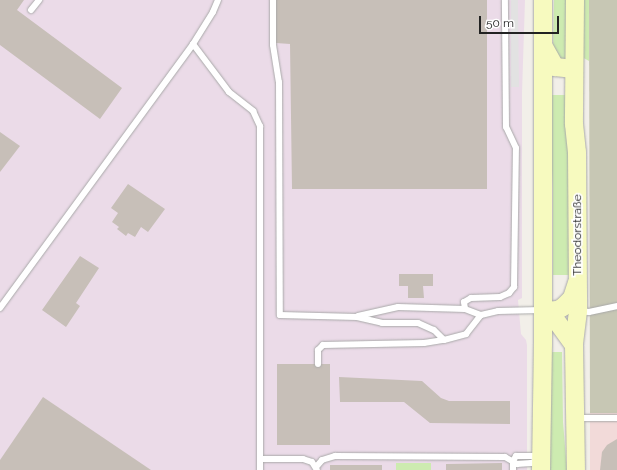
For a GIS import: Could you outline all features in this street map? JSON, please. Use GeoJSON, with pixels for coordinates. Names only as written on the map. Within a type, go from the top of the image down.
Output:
{"type":"FeatureCollection","features":[{"type":"Feature","properties":{"kind":"main road"},"geometry":{"type":"LineString","coordinates":[[541,465],[543,310],[543,0]]}},
{"type":"Feature","properties":{"kind":"main road","name":"Theodorstraße"},"geometry":{"type":"LineString","coordinates":[[570,309],[578,279],[577,152],[574,124],[575,0]]}},
{"type":"Feature","properties":{"kind":"main road"},"geometry":{"type":"LineString","coordinates":[[544,47],[555,67],[574,69]]}},
{"type":"Feature","properties":{"kind":"main road"},"geometry":{"type":"LineString","coordinates":[[543,279],[570,309],[574,345],[576,470]]}},
{"type":"Feature","properties":{"kind":"main road"},"geometry":{"type":"LineString","coordinates":[[543,310],[570,309]]}},
{"type":"Feature","properties":{"kind":"main road"},"geometry":{"type":"LineString","coordinates":[[543,310],[555,318],[574,345]]}},
{"type":"Feature","properties":{"kind":"lane"},"geometry":{"type":"LineString","coordinates":[[31,10],[39,0]]}},
{"type":"Feature","properties":{"kind":"lane"},"geometry":{"type":"LineString","coordinates":[[0,308],[193,44],[213,12],[218,0]]}},
{"type":"Feature","properties":{"kind":"lane"},"geometry":{"type":"LineString","coordinates":[[273,0],[273,45],[279,82],[280,315],[357,317],[382,323],[418,323],[434,330],[444,340]]}},
{"type":"Feature","properties":{"kind":"lane"},"geometry":{"type":"LineString","coordinates":[[465,309],[464,302],[471,298],[500,297],[509,293],[514,287],[516,148],[506,126],[505,0]]}},
{"type":"Feature","properties":{"kind":"lane"},"geometry":{"type":"LineString","coordinates":[[193,44],[229,92],[253,110],[260,126],[260,470]]}},
{"type":"Feature","properties":{"kind":"lane"},"geometry":{"type":"LineString","coordinates":[[570,309],[589,312],[617,306]]}},
{"type":"Feature","properties":{"kind":"lane"},"geometry":{"type":"LineString","coordinates":[[357,317],[398,307],[465,309],[481,315],[498,311],[543,310]]}},
{"type":"Feature","properties":{"kind":"lane"},"geometry":{"type":"LineString","coordinates":[[318,364],[318,350],[322,345],[424,343],[444,340],[466,334],[481,315]]}},
{"type":"Feature","properties":{"kind":"lane"},"geometry":{"type":"LineString","coordinates":[[575,418],[617,418]]}},
{"type":"Feature","properties":{"kind":"lane"},"geometry":{"type":"LineString","coordinates":[[260,459],[303,459],[312,462],[317,469],[322,460],[335,456],[505,456],[517,464],[531,463],[541,465]]}},
{"type":"Feature","properties":{"kind":"lane"},"geometry":{"type":"LineString","coordinates":[[513,460],[513,470]]}},
{"type":"Feature","properties":{"kind":"shaded area"},"geometry":{"type":"Polygon","coordinates":[[[0,0],[525,0],[522,93],[522,298],[518,300],[521,334],[526,340],[527,345],[527,470],[0,470],[0,0]]]}},
{"type":"Feature","properties":{"kind":"shaded area"},"geometry":{"type":"Polygon","coordinates":[[[511,0],[518,0],[519,87],[511,87],[511,0]]]}},
{"type":"Feature","properties":{"kind":"shaded area"},"geometry":{"type":"Polygon","coordinates":[[[589,0],[617,0],[617,413],[590,413],[589,0]]]}},
{"type":"Feature","properties":{"kind":"shaded area"},"geometry":{"type":"Polygon","coordinates":[[[590,413],[617,413],[617,470],[590,470],[590,413]]]}},
{"type":"Feature","properties":{"kind":"green space"},"geometry":{"type":"Polygon","coordinates":[[[554,0],[568,0],[568,61],[565,64],[553,52],[554,0]]]}},
{"type":"Feature","properties":{"kind":"green space"},"geometry":{"type":"Polygon","coordinates":[[[583,0],[589,0],[589,61],[582,57],[583,0]]]}},
{"type":"Feature","properties":{"kind":"green space"},"geometry":{"type":"Polygon","coordinates":[[[548,95],[568,95],[572,275],[553,275],[553,189],[548,95]]]}},
{"type":"Feature","properties":{"kind":"green space"},"geometry":{"type":"Polygon","coordinates":[[[547,352],[562,352],[563,422],[567,470],[547,470],[547,352]]]}},
{"type":"Feature","properties":{"kind":"green space"},"geometry":{"type":"Polygon","coordinates":[[[396,463],[431,463],[431,470],[396,470],[396,463]]]}},
{"type":"Feature","properties":{"kind":"building"},"geometry":{"type":"Polygon","coordinates":[[[0,0],[24,0],[17,10],[122,88],[100,119],[0,45],[0,0]]]}},
{"type":"Feature","properties":{"kind":"building"},"geometry":{"type":"Polygon","coordinates":[[[276,0],[487,0],[487,189],[292,189],[290,44],[276,43],[276,0]]]}},
{"type":"Feature","properties":{"kind":"building"},"geometry":{"type":"Polygon","coordinates":[[[0,132],[20,146],[0,172],[0,132]]]}},
{"type":"Feature","properties":{"kind":"building"},"geometry":{"type":"Polygon","coordinates":[[[128,184],[165,209],[148,232],[141,227],[135,237],[128,233],[126,236],[117,229],[119,227],[112,222],[118,213],[111,208],[128,184]]]}},
{"type":"Feature","properties":{"kind":"building"},"geometry":{"type":"Polygon","coordinates":[[[80,256],[99,268],[76,303],[80,306],[66,327],[42,310],[80,256]]]}},
{"type":"Feature","properties":{"kind":"building"},"geometry":{"type":"Polygon","coordinates":[[[399,274],[433,274],[433,286],[423,286],[424,298],[408,298],[408,286],[399,286],[399,274]]]}},
{"type":"Feature","properties":{"kind":"building"},"geometry":{"type":"Polygon","coordinates":[[[277,364],[330,364],[330,445],[277,445],[277,364]]]}},
{"type":"Feature","properties":{"kind":"building"},"geometry":{"type":"Polygon","coordinates":[[[339,377],[422,381],[441,398],[449,401],[510,401],[510,424],[430,423],[404,402],[340,402],[339,377]]]}},
{"type":"Feature","properties":{"kind":"building"},"geometry":{"type":"Polygon","coordinates":[[[43,397],[151,470],[0,470],[0,460],[43,397]]]}},
{"type":"Feature","properties":{"kind":"building"},"geometry":{"type":"Polygon","coordinates":[[[617,439],[617,470],[600,470],[602,452],[607,445],[617,439]]]}},
{"type":"Feature","properties":{"kind":"building"},"geometry":{"type":"Polygon","coordinates":[[[502,463],[502,470],[446,470],[446,464],[502,463]]]}},
{"type":"Feature","properties":{"kind":"building"},"geometry":{"type":"Polygon","coordinates":[[[330,465],[382,465],[382,470],[330,470],[330,465]]]}}]}
